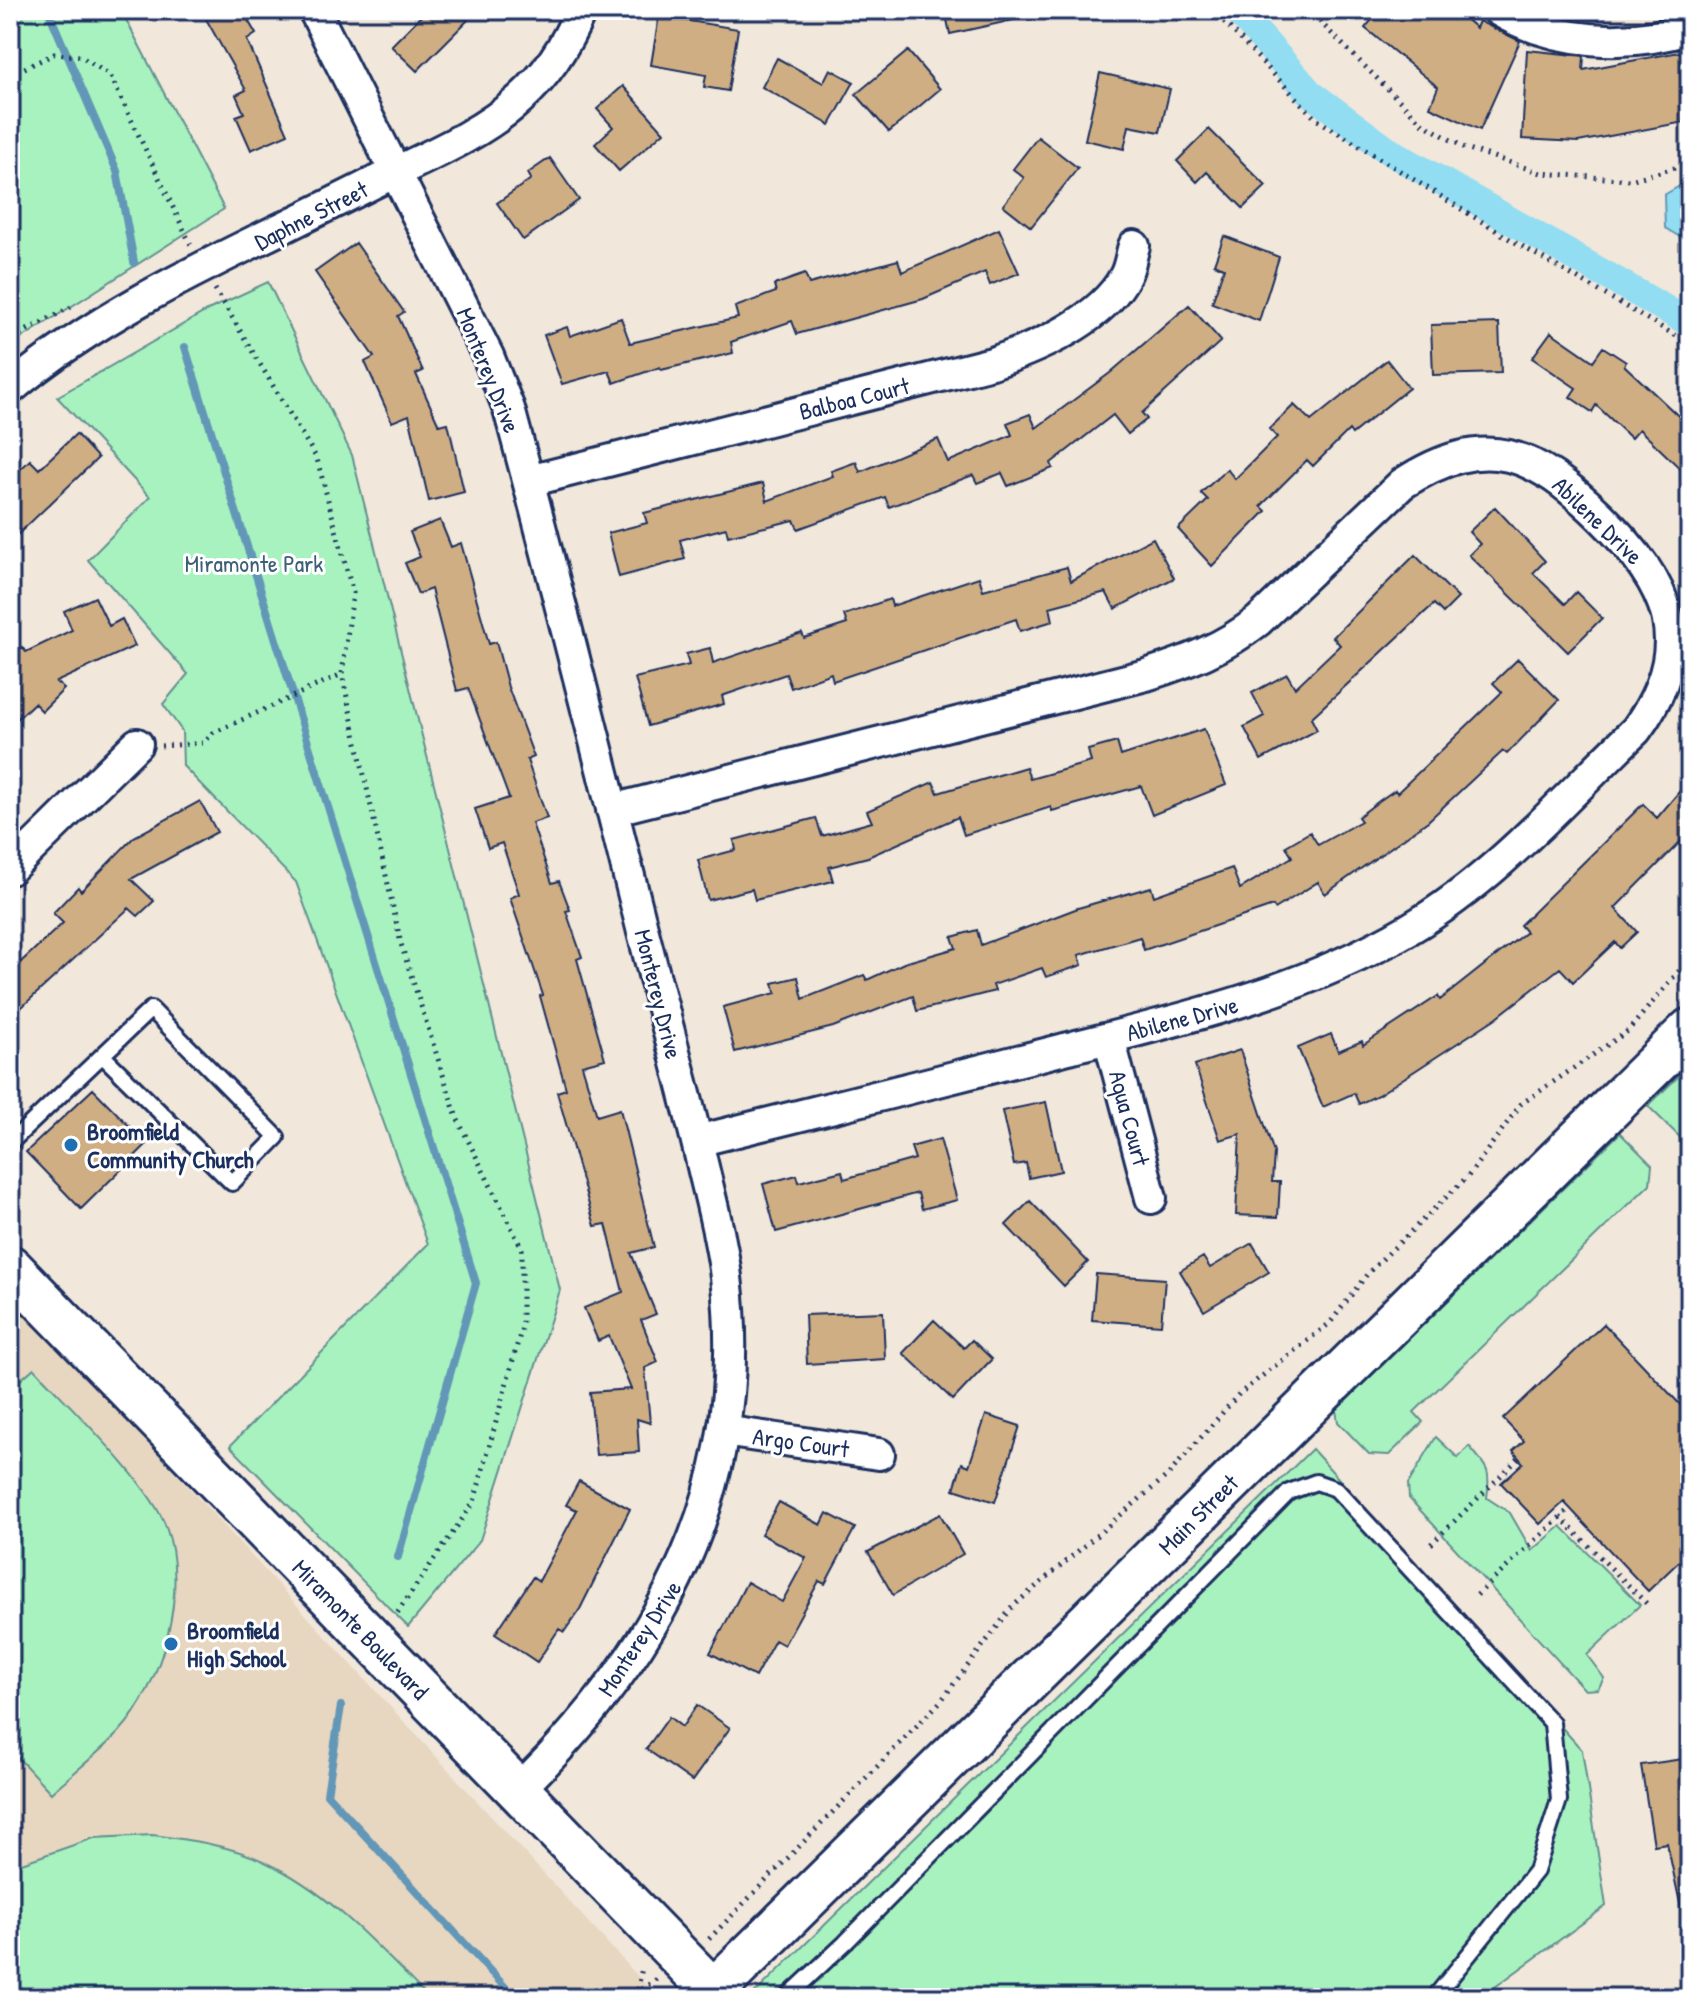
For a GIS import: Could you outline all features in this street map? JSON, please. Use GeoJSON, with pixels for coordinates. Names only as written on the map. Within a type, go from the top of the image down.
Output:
{"type":"FeatureCollection","features":[{"type":"Feature","properties":{"kind":"main road","name":"Main Street"},"geometry":{"type":"LineString","coordinates":[[702,1984],[1690,1030]]}},
{"type":"Feature","properties":{"kind":"main road","name":"Miramonte Boulevard"},"geometry":{"type":"LineString","coordinates":[[10,1267],[702,1984]]}},
{"type":"Feature","properties":{"kind":"street","name":"Monterey Drive"},"geometry":{"type":"LineString","coordinates":[[314,10],[488,356],[509,409],[697,1141],[726,1277],[730,1333],[723,1431],[719,1462],[701,1522],[659,1614],[590,1713],[518,1790]]}},
{"type":"Feature","properties":{"kind":"street","name":"Daphne Street"},"geometry":{"type":"LineString","coordinates":[[10,389],[90,331],[487,123],[522,98],[565,43],[581,10]]}},
{"type":"Feature","properties":{"kind":"street"},"geometry":{"type":"LineString","coordinates":[[1498,10],[1543,30],[1588,39],[1635,40],[1690,28]]}},
{"type":"Feature","properties":{"kind":"street","name":"Balboa Court"},"geometry":{"type":"LineString","coordinates":[[529,481],[992,363],[1039,347],[1075,325],[1124,279],[1134,246]]}},
{"type":"Feature","properties":{"kind":"street","name":"Abilene Drive"},"geometry":{"type":"LineString","coordinates":[[612,810],[1146,675],[1189,661],[1240,635],[1258,621],[1402,484],[1430,466],[1455,458],[1493,453],[1523,460],[1556,475],[1633,548],[1679,618],[1662,685],[1636,730],[1458,897],[1364,955],[1302,982],[1109,1038],[697,1141]]}},
{"type":"Feature","properties":{"kind":"street"},"geometry":{"type":"LineString","coordinates":[[10,869],[137,744]]}},
{"type":"Feature","properties":{"kind":"street","name":"Aqua Court"},"geometry":{"type":"LineString","coordinates":[[1109,1038],[1151,1198]]}},
{"type":"Feature","properties":{"kind":"street","name":"Argo Court"},"geometry":{"type":"LineString","coordinates":[[723,1431],[879,1454]]}},
{"type":"Feature","properties":{"kind":"lane"},"geometry":{"type":"LineString","coordinates":[[10,1143],[151,1009],[277,1137],[232,1183],[103,1056]]}},
{"type":"Feature","properties":{"kind":"lane"},"geometry":{"type":"LineString","coordinates":[[786,1998],[845,1943],[1289,1492],[1316,1482],[1336,1489],[1552,1723],[1559,1800],[1536,1871],[1434,1998]]}},
{"type":"Feature","properties":{"kind":"path"},"geometry":{"type":"LineString","coordinates":[[1213,10],[1316,119],[1513,241],[1690,344]]}},
{"type":"Feature","properties":{"kind":"path"},"geometry":{"type":"LineString","coordinates":[[1308,10],[1422,123],[1463,147],[1541,173],[1615,179],[1630,180],[1690,164]]}},
{"type":"Feature","properties":{"kind":"path"},"geometry":{"type":"LineString","coordinates":[[11,73],[54,54],[80,56],[110,75],[203,270],[317,459],[353,593],[342,674],[401,944],[457,1118],[522,1249],[522,1327],[474,1502],[392,1619]]}},
{"type":"Feature","properties":{"kind":"path"},"geometry":{"type":"LineString","coordinates":[[137,744],[182,747],[204,743],[213,733],[342,674]]}},
{"type":"Feature","properties":{"kind":"path"},"geometry":{"type":"LineString","coordinates":[[628,1998],[702,1984],[941,1701],[1013,1606],[1168,1475],[1239,1394],[1330,1323],[1368,1273],[1469,1175],[1521,1104],[1628,1031],[1690,958]]}},
{"type":"Feature","properties":{"kind":"path"},"geometry":{"type":"LineString","coordinates":[[1431,1544],[1519,1458]]}},
{"type":"Feature","properties":{"kind":"path"},"geometry":{"type":"LineString","coordinates":[[1477,1595],[1570,1508]]}},
{"type":"Feature","properties":{"kind":"path"},"geometry":{"type":"LineString","coordinates":[[1560,1517],[1649,1606]]}},
{"type":"Feature","properties":{"kind":"shaded area","name":"Broomfield High School"},"geometry":{"type":"Polygon","coordinates":[[[10,1293],[656,1996],[10,1998],[10,1293]]]}},
{"type":"Feature","properties":{"kind":"green space"},"geometry":{"type":"Polygon","coordinates":[[[10,10],[121,10],[224,209],[14,343],[10,339],[10,10]]]}},
{"type":"Feature","properties":{"kind":"green space","name":"Miramonte Park"},"geometry":{"type":"Polygon","coordinates":[[[268,282],[352,455],[560,1290],[480,1540],[408,1627],[230,1446],[428,1244],[296,882],[183,766],[182,731],[163,704],[188,674],[88,560],[150,497],[57,397],[210,309],[268,282]]]}},
{"type":"Feature","properties":{"kind":"green space"},"geometry":{"type":"Polygon","coordinates":[[[1690,1065],[1690,1145],[1689,1146],[1648,1106],[1690,1065]]]}},
{"type":"Feature","properties":{"kind":"green space"},"geometry":{"type":"Polygon","coordinates":[[[1620,1133],[1652,1165],[1650,1184],[1414,1412],[1423,1422],[1389,1455],[1369,1454],[1338,1422],[1336,1410],[1620,1133]]]}},
{"type":"Feature","properties":{"kind":"green space"},"geometry":{"type":"Polygon","coordinates":[[[34,1368],[126,1467],[157,1509],[166,1527],[175,1578],[168,1635],[148,1688],[135,1712],[119,1732],[51,1793],[10,1749],[10,1389],[34,1368]]]}},
{"type":"Feature","properties":{"kind":"green space"},"geometry":{"type":"Polygon","coordinates":[[[1436,1437],[1458,1458],[1469,1446],[1475,1453],[1488,1475],[1487,1498],[1510,1513],[1532,1551],[1561,1526],[1640,1605],[1587,1655],[1604,1678],[1598,1689],[1585,1690],[1409,1498],[1408,1484],[1436,1437]]]}},
{"type":"Feature","properties":{"kind":"green space"},"geometry":{"type":"Polygon","coordinates":[[[1312,1449],[1582,1750],[1606,1906],[1480,1998],[750,1998],[1312,1449]]]}},
{"type":"Feature","properties":{"kind":"green space"},"geometry":{"type":"Polygon","coordinates":[[[152,1835],[238,1851],[289,1874],[353,1922],[429,1998],[10,1998],[10,1867],[94,1838],[152,1835]]]}},
{"type":"Feature","properties":{"kind":"water"},"geometry":{"type":"Polygon","coordinates":[[[1690,180],[1690,243],[1665,228],[1664,195],[1690,180]]]}},
{"type":"Feature","properties":{"kind":"building"},"geometry":{"type":"Polygon","coordinates":[[[201,10],[242,10],[256,34],[247,40],[288,134],[251,150],[236,116],[244,113],[236,95],[246,90],[201,10]]]}},
{"type":"Feature","properties":{"kind":"building"},"geometry":{"type":"Polygon","coordinates":[[[427,10],[458,10],[468,20],[417,71],[391,46],[427,10]]]}},
{"type":"Feature","properties":{"kind":"building"},"geometry":{"type":"Polygon","coordinates":[[[945,10],[1017,10],[1018,19],[950,34],[945,10]]]}},
{"type":"Feature","properties":{"kind":"building"},"geometry":{"type":"Polygon","coordinates":[[[1380,10],[1455,10],[1476,28],[1479,21],[1520,41],[1480,130],[1430,107],[1438,87],[1365,28],[1380,10]]]}},
{"type":"Feature","properties":{"kind":"building"},"geometry":{"type":"Polygon","coordinates":[[[659,16],[738,29],[728,91],[704,87],[706,75],[651,65],[659,16]]]}},
{"type":"Feature","properties":{"kind":"building"},"geometry":{"type":"Polygon","coordinates":[[[1527,50],[1584,56],[1583,70],[1690,50],[1690,121],[1578,142],[1522,139],[1527,50]]]}},
{"type":"Feature","properties":{"kind":"building"},"geometry":{"type":"Polygon","coordinates":[[[908,51],[940,89],[889,132],[856,94],[908,51]]]}},
{"type":"Feature","properties":{"kind":"building"},"geometry":{"type":"Polygon","coordinates":[[[777,58],[823,83],[830,69],[854,82],[830,125],[762,87],[777,58]]]}},
{"type":"Feature","properties":{"kind":"building"},"geometry":{"type":"Polygon","coordinates":[[[1100,73],[1170,89],[1160,132],[1129,126],[1124,149],[1085,140],[1100,73]]]}},
{"type":"Feature","properties":{"kind":"building"},"geometry":{"type":"Polygon","coordinates":[[[623,86],[664,132],[619,171],[595,144],[613,127],[597,109],[623,86]]]}},
{"type":"Feature","properties":{"kind":"building"},"geometry":{"type":"Polygon","coordinates":[[[1209,129],[1266,186],[1243,208],[1207,172],[1197,182],[1177,161],[1209,129]]]}},
{"type":"Feature","properties":{"kind":"building"},"geometry":{"type":"Polygon","coordinates":[[[1038,137],[1078,168],[1031,227],[1003,205],[1024,178],[1013,169],[1038,137]]]}},
{"type":"Feature","properties":{"kind":"building"},"geometry":{"type":"Polygon","coordinates":[[[550,158],[579,200],[523,240],[497,203],[531,179],[528,173],[550,158]]]}},
{"type":"Feature","properties":{"kind":"building"},"geometry":{"type":"Polygon","coordinates":[[[999,229],[1019,273],[990,285],[985,272],[923,299],[797,334],[792,321],[731,342],[733,353],[661,370],[660,367],[614,383],[609,371],[562,384],[544,335],[567,327],[570,336],[621,318],[630,343],[738,318],[735,307],[776,292],[774,285],[805,274],[809,284],[898,260],[902,272],[999,229]]]}},
{"type":"Feature","properties":{"kind":"building"},"geometry":{"type":"Polygon","coordinates":[[[1224,236],[1279,257],[1259,321],[1212,303],[1224,268],[1214,264],[1224,236]]]}},
{"type":"Feature","properties":{"kind":"building"},"geometry":{"type":"Polygon","coordinates":[[[356,243],[404,312],[398,316],[423,371],[416,374],[439,425],[448,423],[464,492],[429,501],[409,415],[392,422],[365,362],[374,357],[315,272],[356,243]]]}},
{"type":"Feature","properties":{"kind":"building"},"geometry":{"type":"Polygon","coordinates":[[[1189,305],[1221,341],[1142,413],[1147,419],[1128,434],[1113,415],[1051,463],[1053,468],[1008,486],[1002,473],[977,483],[973,475],[889,507],[885,497],[798,529],[794,520],[728,536],[726,528],[680,540],[685,559],[619,577],[608,533],[647,523],[644,513],[763,483],[767,501],[833,476],[831,471],[856,462],[860,472],[938,439],[948,462],[1012,435],[1007,423],[1030,414],[1036,428],[1110,373],[1189,305]]]}},
{"type":"Feature","properties":{"kind":"building"},"geometry":{"type":"Polygon","coordinates":[[[1499,323],[1501,373],[1433,375],[1431,325],[1499,323]]]}},
{"type":"Feature","properties":{"kind":"building"},"geometry":{"type":"Polygon","coordinates":[[[1551,332],[1593,361],[1603,347],[1626,362],[1624,365],[1690,427],[1690,478],[1639,429],[1631,438],[1596,405],[1592,412],[1570,397],[1576,388],[1532,358],[1551,332]]]}},
{"type":"Feature","properties":{"kind":"building"},"geometry":{"type":"Polygon","coordinates":[[[1387,360],[1409,388],[1352,434],[1349,430],[1313,466],[1307,460],[1261,506],[1266,511],[1212,566],[1178,529],[1208,500],[1201,493],[1227,469],[1235,479],[1277,437],[1269,429],[1294,405],[1311,421],[1387,360]]]}},
{"type":"Feature","properties":{"kind":"building"},"geometry":{"type":"Polygon","coordinates":[[[76,434],[98,458],[10,542],[10,479],[30,460],[39,469],[76,434]]]}},
{"type":"Feature","properties":{"kind":"building"},"geometry":{"type":"Polygon","coordinates":[[[1495,507],[1545,561],[1533,573],[1565,604],[1576,592],[1602,618],[1568,652],[1469,555],[1480,544],[1469,532],[1495,507]]]}},
{"type":"Feature","properties":{"kind":"building"},"geometry":{"type":"Polygon","coordinates":[[[440,520],[451,547],[461,543],[489,644],[496,642],[508,687],[534,757],[527,760],[547,818],[532,823],[552,883],[559,881],[570,910],[566,911],[582,957],[577,959],[605,1059],[582,1065],[597,1116],[620,1109],[654,1247],[631,1253],[656,1314],[641,1320],[658,1362],[645,1368],[650,1423],[637,1419],[639,1452],[596,1455],[590,1392],[631,1389],[609,1336],[598,1341],[584,1308],[623,1292],[606,1224],[595,1226],[557,1092],[566,1089],[540,996],[543,995],[510,898],[519,894],[502,843],[488,848],[475,809],[509,798],[468,688],[457,691],[431,589],[418,594],[405,563],[420,557],[410,532],[440,520]]]}},
{"type":"Feature","properties":{"kind":"building"},"geometry":{"type":"Polygon","coordinates":[[[1153,538],[1174,578],[1115,609],[1106,592],[1050,607],[1053,621],[1020,631],[1016,619],[833,681],[831,673],[791,688],[786,674],[722,696],[724,704],[648,726],[635,678],[689,665],[686,654],[710,648],[713,663],[802,633],[804,638],[847,624],[844,615],[890,599],[892,606],[979,577],[983,590],[1067,567],[1071,581],[1153,538]]]}},
{"type":"Feature","properties":{"kind":"building"},"geometry":{"type":"Polygon","coordinates":[[[1415,555],[1458,598],[1443,613],[1434,604],[1311,718],[1317,730],[1261,760],[1244,727],[1264,716],[1252,693],[1287,674],[1295,688],[1340,645],[1333,637],[1415,555]]]}},
{"type":"Feature","properties":{"kind":"building"},"geometry":{"type":"Polygon","coordinates":[[[95,597],[109,626],[122,619],[135,646],[56,682],[64,689],[42,711],[34,703],[10,726],[10,658],[22,647],[26,652],[72,630],[64,611],[95,597]]]}},
{"type":"Feature","properties":{"kind":"building"},"geometry":{"type":"Polygon","coordinates":[[[1518,659],[1559,700],[1507,754],[1503,751],[1428,821],[1325,894],[1318,882],[1275,909],[1273,906],[1144,950],[1140,937],[1079,955],[1082,965],[1046,977],[1042,968],[993,985],[995,991],[917,1011],[913,996],[833,1027],[735,1052],[723,1007],[776,993],[773,983],[798,977],[803,999],[864,975],[867,980],[904,963],[956,948],[952,937],[977,930],[981,945],[1078,908],[1151,887],[1154,896],[1232,868],[1240,889],[1292,857],[1286,846],[1310,832],[1318,845],[1361,821],[1358,817],[1395,790],[1397,793],[1502,692],[1493,683],[1518,659]]]}},
{"type":"Feature","properties":{"kind":"building"},"geometry":{"type":"Polygon","coordinates":[[[1204,729],[1226,785],[1152,815],[1141,786],[1052,811],[1051,807],[964,835],[958,817],[868,857],[829,867],[833,881],[755,900],[752,889],[708,900],[698,860],[736,850],[734,840],[816,818],[822,836],[872,822],[867,811],[933,782],[938,793],[1026,767],[1030,779],[1091,762],[1088,750],[1117,742],[1121,756],[1204,729]]]}},
{"type":"Feature","properties":{"kind":"building"},"geometry":{"type":"Polygon","coordinates":[[[1690,779],[1690,832],[1615,908],[1637,932],[1620,948],[1615,942],[1573,982],[1560,968],[1496,1018],[1378,1095],[1359,1104],[1354,1093],[1323,1107],[1298,1048],[1331,1034],[1338,1051],[1362,1041],[1363,1045],[1438,996],[1440,1000],[1526,932],[1520,925],[1643,804],[1657,818],[1690,779]]]}},
{"type":"Feature","properties":{"kind":"building"},"geometry":{"type":"Polygon","coordinates":[[[200,801],[217,832],[131,879],[154,901],[138,916],[129,908],[10,1018],[10,972],[63,923],[53,913],[78,887],[81,891],[134,837],[200,801]]]}},
{"type":"Feature","properties":{"kind":"building"},"geometry":{"type":"Polygon","coordinates":[[[1240,1050],[1274,1153],[1272,1182],[1280,1182],[1278,1217],[1236,1215],[1240,1134],[1220,1140],[1195,1065],[1240,1050]]]}},
{"type":"Feature","properties":{"kind":"building"},"geometry":{"type":"Polygon","coordinates":[[[93,1089],[147,1144],[81,1209],[26,1152],[93,1089]]]}},
{"type":"Feature","properties":{"kind":"building"},"geometry":{"type":"Polygon","coordinates":[[[1046,1102],[1061,1171],[1029,1178],[1026,1163],[1014,1165],[1002,1111],[1046,1102]]]}},
{"type":"Feature","properties":{"kind":"building"},"geometry":{"type":"Polygon","coordinates":[[[940,1139],[957,1200],[922,1209],[918,1193],[776,1232],[763,1184],[797,1175],[799,1182],[842,1171],[844,1179],[915,1159],[911,1147],[940,1139]]]}},
{"type":"Feature","properties":{"kind":"building"},"geometry":{"type":"Polygon","coordinates":[[[1030,1201],[1088,1262],[1064,1286],[1006,1225],[1030,1201]]]}},
{"type":"Feature","properties":{"kind":"building"},"geometry":{"type":"Polygon","coordinates":[[[1252,1243],[1269,1272],[1204,1311],[1180,1271],[1203,1257],[1210,1268],[1252,1243]]]}},
{"type":"Feature","properties":{"kind":"building"},"geometry":{"type":"Polygon","coordinates":[[[1096,1274],[1165,1279],[1161,1325],[1092,1320],[1096,1274]]]}},
{"type":"Feature","properties":{"kind":"building"},"geometry":{"type":"Polygon","coordinates":[[[883,1312],[885,1359],[807,1364],[805,1315],[883,1312]]]}},
{"type":"Feature","properties":{"kind":"building"},"geometry":{"type":"Polygon","coordinates":[[[934,1320],[964,1348],[972,1340],[992,1359],[953,1400],[903,1353],[934,1320]]]}},
{"type":"Feature","properties":{"kind":"building"},"geometry":{"type":"Polygon","coordinates":[[[1604,1324],[1690,1415],[1690,1551],[1648,1591],[1564,1502],[1540,1524],[1501,1483],[1523,1463],[1513,1451],[1524,1441],[1503,1419],[1604,1324]]]}},
{"type":"Feature","properties":{"kind":"building"},"geometry":{"type":"Polygon","coordinates":[[[986,1415],[1020,1426],[995,1502],[954,1489],[962,1463],[969,1466],[986,1415]]]}},
{"type":"Feature","properties":{"kind":"building"},"geometry":{"type":"Polygon","coordinates":[[[579,1481],[630,1509],[580,1609],[564,1632],[559,1629],[537,1662],[495,1634],[533,1577],[539,1581],[577,1510],[566,1505],[579,1481]]]}},
{"type":"Feature","properties":{"kind":"building"},"geometry":{"type":"Polygon","coordinates":[[[779,1502],[821,1525],[827,1513],[855,1528],[825,1584],[819,1581],[784,1645],[775,1640],[755,1677],[710,1653],[747,1582],[782,1602],[806,1558],[761,1534],[779,1502]]]}},
{"type":"Feature","properties":{"kind":"building"},"geometry":{"type":"Polygon","coordinates":[[[940,1514],[963,1554],[893,1595],[868,1552],[940,1514]]]}},
{"type":"Feature","properties":{"kind":"building"},"geometry":{"type":"Polygon","coordinates":[[[697,1705],[730,1728],[692,1781],[646,1749],[669,1717],[682,1727],[697,1705]]]}},
{"type":"Feature","properties":{"kind":"building"},"geometry":{"type":"Polygon","coordinates":[[[1690,1758],[1690,1907],[1681,1908],[1667,1843],[1654,1845],[1641,1765],[1690,1758]]]}},
{"type":"Feature","properties":{"kind":"waterway"},"geometry":{"type":"LineString","coordinates":[[48,10],[117,171],[134,262]]}},
{"type":"Feature","properties":{"kind":"waterway"},"geometry":{"type":"LineString","coordinates":[[1237,10],[1310,93],[1387,150],[1690,323]]}},
{"type":"Feature","properties":{"kind":"waterway"},"geometry":{"type":"LineString","coordinates":[[185,347],[476,1283],[398,1557]]}},
{"type":"Feature","properties":{"kind":"waterway"},"geometry":{"type":"LineString","coordinates":[[341,1706],[327,1794],[515,1998]]}},
{"type":"Feature","properties":{"kind":"place","name":"Broomfield Community Church"},"geometry":{"type":"Point","coordinates":[71,1145]}},
{"type":"Feature","properties":{"kind":"place","name":"Broomfield High School"},"geometry":{"type":"Point","coordinates":[171,1644]}}]}
